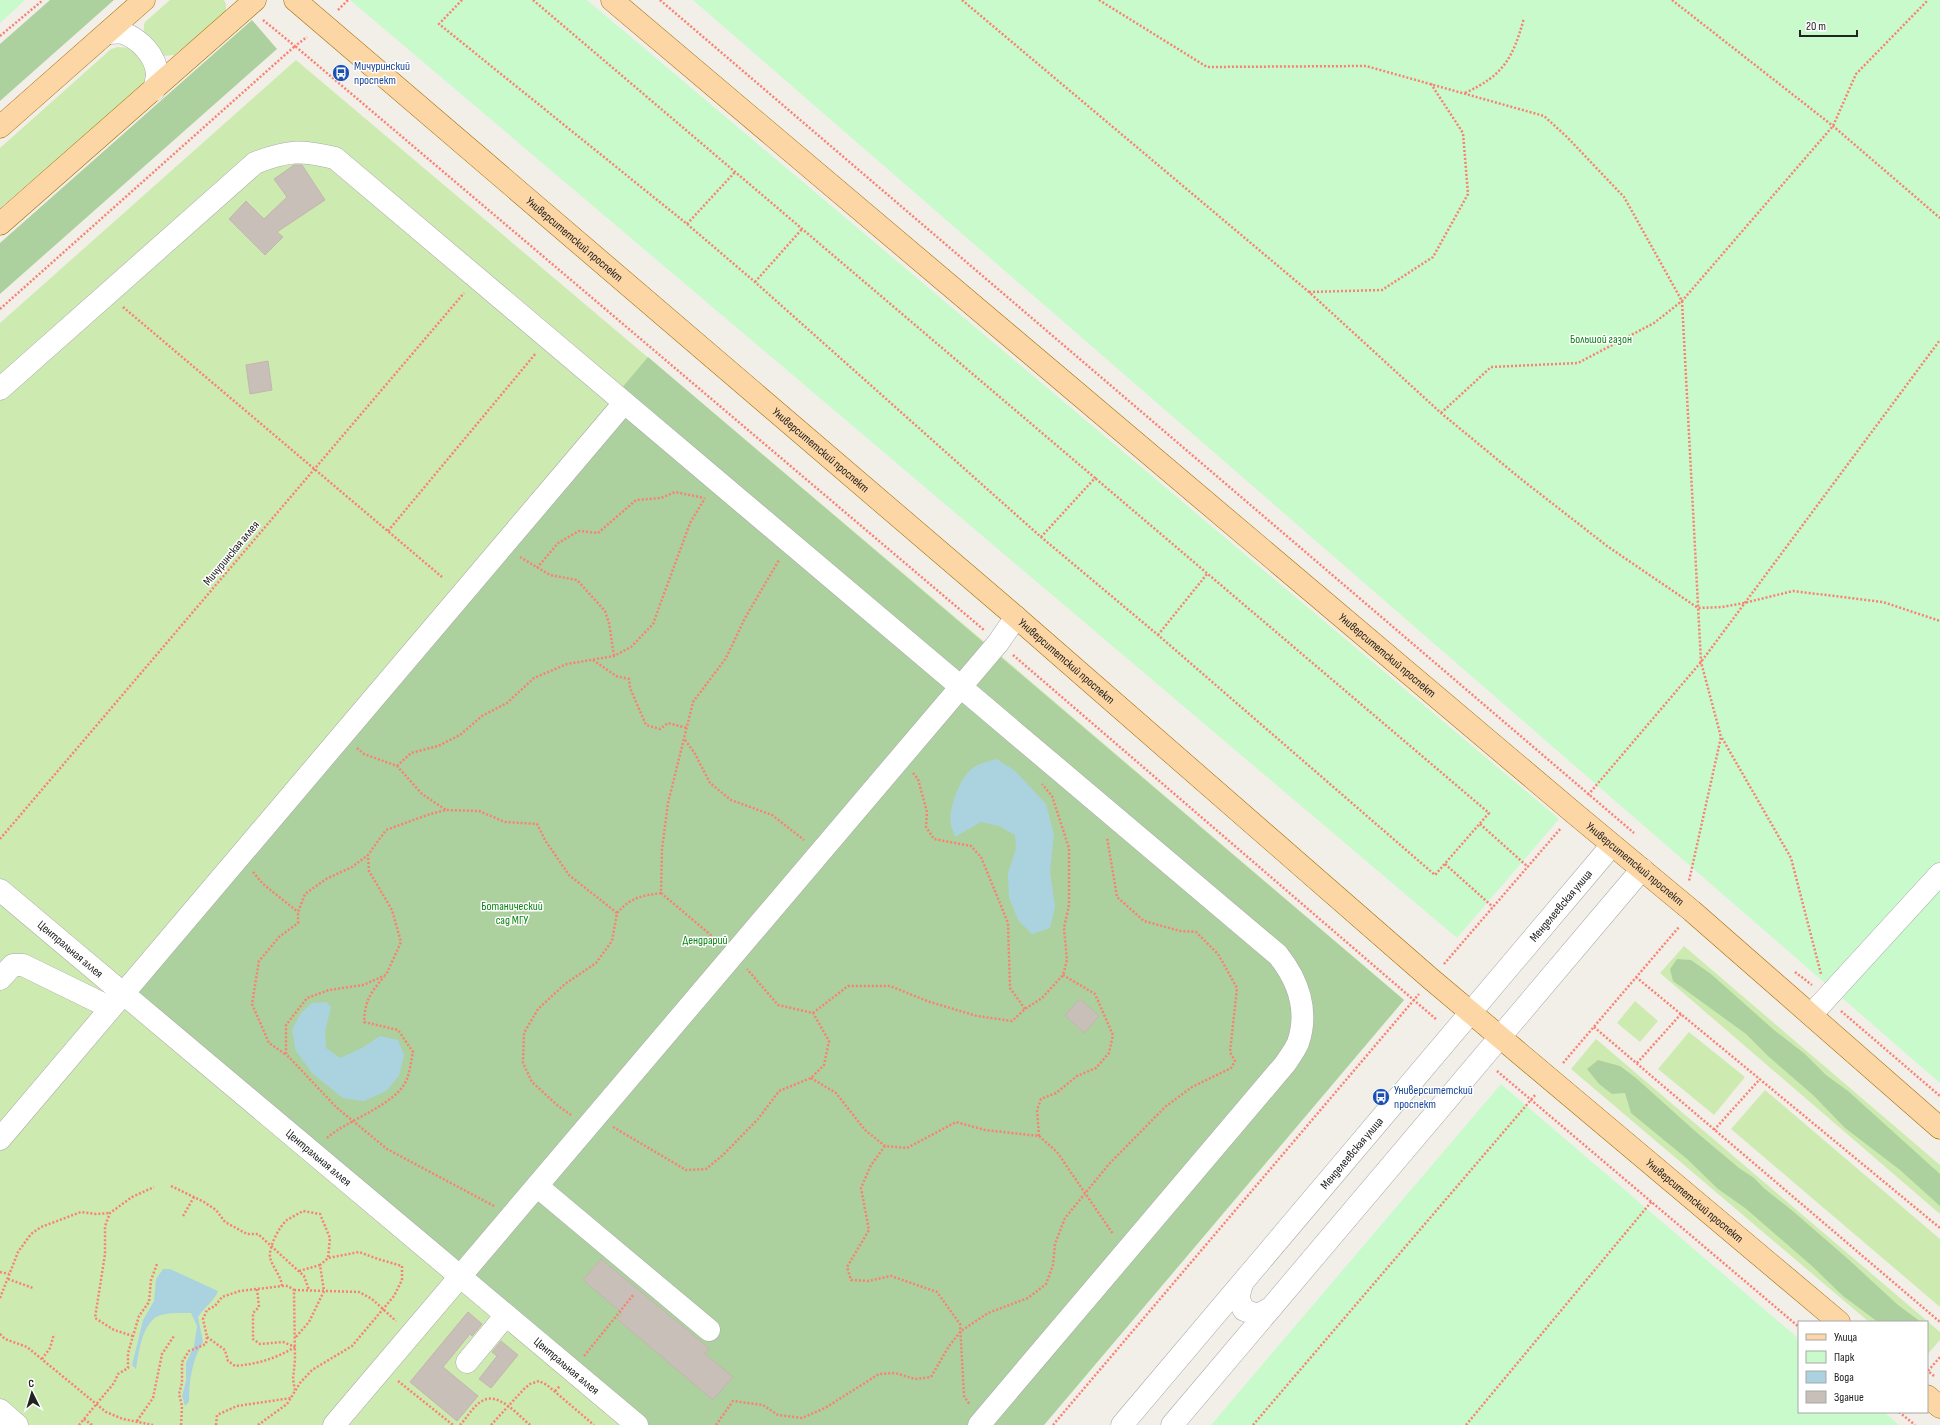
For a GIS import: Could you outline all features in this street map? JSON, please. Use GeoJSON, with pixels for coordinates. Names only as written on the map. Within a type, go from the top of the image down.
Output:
{"type":"FeatureCollection","features":[{"type":"Feature","properties":{"kind":"main road"},"geometry":{"type":"LineString","coordinates":[[0,127],[144,0]]}},
{"type":"Feature","properties":{"kind":"main road"},"geometry":{"type":"LineString","coordinates":[[0,224],[255,0]]}},
{"type":"Feature","properties":{"kind":"main road","name":"Университетский проспект"},"geometry":{"type":"LineString","coordinates":[[295,0],[1016,617],[1432,980],[1838,1321]]}},
{"type":"Feature","properties":{"kind":"main road","name":"Университетский проспект"},"geometry":{"type":"LineString","coordinates":[[612,0],[1692,911],[1940,1128]]}},
{"type":"Feature","properties":{"kind":"main road"},"geometry":{"type":"LineString","coordinates":[[1928,1397],[1940,1407]]}},
{"type":"Feature","properties":{"kind":"street"},"geometry":{"type":"LineString","coordinates":[[108,33],[122,33],[135,38],[144,46],[153,60],[157,74],[154,90]]}},
{"type":"Feature","properties":{"kind":"street"},"geometry":{"type":"LineString","coordinates":[[0,389],[255,163],[277,154],[299,151],[335,158],[476,279],[1278,955],[1289,969],[1298,987],[1304,1015],[1298,1044],[1285,1064],[979,1424]]}},
{"type":"Feature","properties":{"kind":"street"},"geometry":{"type":"LineString","coordinates":[[0,1139],[624,403]]}},
{"type":"Feature","properties":{"kind":"street"},"geometry":{"type":"LineString","coordinates":[[334,1425],[961,687],[998,643],[1016,617]]}},
{"type":"Feature","properties":{"kind":"street","name":"Менделеевская улица"},"geometry":{"type":"LineString","coordinates":[[1122,1425],[1612,845]]}},
{"type":"Feature","properties":{"kind":"street"},"geometry":{"type":"LineString","coordinates":[[1172,1425],[1642,869]]}},
{"type":"Feature","properties":{"kind":"street"},"geometry":{"type":"LineString","coordinates":[[1811,1015],[1940,874]]}},
{"type":"Feature","properties":{"kind":"street","name":"Центральная аллея"},"geometry":{"type":"LineString","coordinates":[[0,890],[117,1001],[312,1152],[636,1425]]}},
{"type":"Feature","properties":{"kind":"street"},"geometry":{"type":"LineString","coordinates":[[0,979],[13,965],[23,964],[117,1001]]}},
{"type":"Feature","properties":{"kind":"street"},"geometry":{"type":"LineString","coordinates":[[537,1186],[709,1330]]}},
{"type":"Feature","properties":{"kind":"street"},"geometry":{"type":"LineString","coordinates":[[1242,1284],[1238,1290],[1238,1298],[1244,1310],[1258,1315],[1271,1308]]}},
{"type":"Feature","properties":{"kind":"street"},"geometry":{"type":"LineString","coordinates":[[468,1362],[506,1315]]}},
{"type":"Feature","properties":{"kind":"street"},"geometry":{"type":"LineString","coordinates":[[0,1410],[17,1425]]}},
{"type":"Feature","properties":{"kind":"path"},"geometry":{"type":"LineString","coordinates":[[0,36],[43,0]]}},
{"type":"Feature","properties":{"kind":"path"},"geometry":{"type":"LineString","coordinates":[[462,0],[439,24],[687,224],[755,282],[1041,537],[1158,635],[1435,875],[1489,813],[533,0]]}},
{"type":"Feature","properties":{"kind":"path"},"geometry":{"type":"LineString","coordinates":[[660,0],[1636,835]]}},
{"type":"Feature","properties":{"kind":"path"},"geometry":{"type":"LineString","coordinates":[[962,0],[1309,292],[1441,413],[1607,546],[1698,608],[1722,607],[1793,591],[1883,602],[1940,621]]}},
{"type":"Feature","properties":{"kind":"path"},"geometry":{"type":"LineString","coordinates":[[1099,0],[1207,67],[1366,66],[1544,116],[1567,137],[1624,197],[1682,301],[1701,662],[1721,737],[1791,858],[1827,998]]}},
{"type":"Feature","properties":{"kind":"path"},"geometry":{"type":"LineString","coordinates":[[1672,0],[1833,126],[1940,218]]}},
{"type":"Feature","properties":{"kind":"path"},"geometry":{"type":"LineString","coordinates":[[1441,413],[1491,367],[1578,363],[1654,323],[1682,301],[1833,126],[1856,74],[1928,0]]}},
{"type":"Feature","properties":{"kind":"path"},"geometry":{"type":"LineString","coordinates":[[1465,93],[1486,83],[1499,73],[1518,40],[1524,18]]}},
{"type":"Feature","properties":{"kind":"path"},"geometry":{"type":"LineString","coordinates":[[0,309],[295,46],[998,643],[1415,999],[1453,1034]]}},
{"type":"Feature","properties":{"kind":"path"},"geometry":{"type":"LineString","coordinates":[[1309,292],[1382,290],[1433,257],[1468,194],[1463,133],[1431,84]]}},
{"type":"Feature","properties":{"kind":"path"},"geometry":{"type":"LineString","coordinates":[[687,224],[735,172]]}},
{"type":"Feature","properties":{"kind":"path"},"geometry":{"type":"LineString","coordinates":[[755,282],[802,229]]}},
{"type":"Feature","properties":{"kind":"path","name":"Мичуринская аллея"},"geometry":{"type":"LineString","coordinates":[[0,839],[476,279]]}},
{"type":"Feature","properties":{"kind":"path"},"geometry":{"type":"LineString","coordinates":[[107,294],[442,577]]}},
{"type":"Feature","properties":{"kind":"path"},"geometry":{"type":"LineString","coordinates":[[388,531],[548,339]]}},
{"type":"Feature","properties":{"kind":"path"},"geometry":{"type":"LineString","coordinates":[[1053,1425],[1701,662],[1940,340]]}},
{"type":"Feature","properties":{"kind":"path"},"geometry":{"type":"LineString","coordinates":[[1041,537],[1095,478]]}},
{"type":"Feature","properties":{"kind":"path"},"geometry":{"type":"LineString","coordinates":[[397,766],[411,753],[438,746],[460,735],[482,716],[507,703],[534,678],[567,664],[614,656],[631,647],[653,624],[687,529],[704,498],[722,485]]}},
{"type":"Feature","properties":{"kind":"path"},"geometry":{"type":"LineString","coordinates":[[537,568],[558,543],[579,531],[598,533],[636,500],[661,498],[675,492],[704,498]]}},
{"type":"Feature","properties":{"kind":"path"},"geometry":{"type":"LineString","coordinates":[[661,893],[662,849],[668,803],[685,740],[693,702],[726,658],[745,618],[789,542]]}},
{"type":"Feature","properties":{"kind":"path"},"geometry":{"type":"LineString","coordinates":[[504,544],[537,568],[550,575],[577,580],[605,612],[609,623],[614,656]]}},
{"type":"Feature","properties":{"kind":"path"},"geometry":{"type":"LineString","coordinates":[[1158,635],[1207,574]]}},
{"type":"Feature","properties":{"kind":"path"},"geometry":{"type":"LineString","coordinates":[[594,660],[616,676],[629,679],[632,693],[646,725],[660,729],[668,723],[687,728]]}},
{"type":"Feature","properties":{"kind":"path"},"geometry":{"type":"LineString","coordinates":[[341,737],[364,754],[397,766],[422,794],[446,810]]}},
{"type":"Feature","properties":{"kind":"path"},"geometry":{"type":"LineString","coordinates":[[1689,881],[1721,737]]}},
{"type":"Feature","properties":{"kind":"path"},"geometry":{"type":"LineString","coordinates":[[685,740],[694,752],[710,784],[731,800],[772,815],[820,852]]}},
{"type":"Feature","properties":{"kind":"path"},"geometry":{"type":"LineString","coordinates":[[899,760],[918,779],[927,812],[926,827],[934,839],[971,846],[981,856],[1008,923],[1010,988],[1025,1009]]}},
{"type":"Feature","properties":{"kind":"path"},"geometry":{"type":"LineString","coordinates":[[813,1013],[848,986],[890,986],[930,1002],[977,1016],[1012,1021],[1025,1009],[1042,998],[1063,975],[1067,960],[1064,928],[1069,906],[1068,848],[1052,796],[1039,781]]}},
{"type":"Feature","properties":{"kind":"path"},"geometry":{"type":"LineString","coordinates":[[716,1425],[734,1401],[763,1405],[778,1415],[802,1418],[825,1408],[879,1374],[895,1373],[915,1379],[931,1377],[949,1346],[961,1331],[988,1313],[1028,1298],[1046,1284],[1053,1265],[1055,1244],[1066,1218],[1109,1164],[1165,1107],[1192,1087],[1231,1068],[1235,1061],[1230,1052],[1237,988],[1218,954],[1196,932],[1180,931],[1144,921],[1117,897],[1100,805]]}},
{"type":"Feature","properties":{"kind":"path"},"geometry":{"type":"LineString","coordinates":[[510,1218],[490,1203],[387,1149],[352,1121],[286,1054],[269,1043],[252,1004],[259,961],[279,937],[298,923],[298,912],[305,894],[326,879],[352,867],[368,855],[386,830],[430,814],[446,810],[479,811],[505,822],[537,824],[545,840],[569,875],[617,913]]}},
{"type":"Feature","properties":{"kind":"path"},"geometry":{"type":"LineString","coordinates":[[1480,824],[1528,867]]}},
{"type":"Feature","properties":{"kind":"path"},"geometry":{"type":"LineString","coordinates":[[312,1152],[332,1134],[390,1100],[406,1081],[413,1052],[398,1030],[364,1022],[364,1006],[372,990],[386,976],[401,942],[392,910],[369,871],[368,855]]}},
{"type":"Feature","properties":{"kind":"path"},"geometry":{"type":"LineString","coordinates":[[239,857],[263,884],[298,912]]}},
{"type":"Feature","properties":{"kind":"path"},"geometry":{"type":"LineString","coordinates":[[1445,864],[1494,907]]}},
{"type":"Feature","properties":{"kind":"path"},"geometry":{"type":"LineString","coordinates":[[1683,876],[1694,886]]}},
{"type":"Feature","properties":{"kind":"path"},"geometry":{"type":"LineString","coordinates":[[661,893],[734,954],[778,1005],[813,1013],[829,1041],[824,1065],[811,1078],[779,1091],[758,1119],[723,1155],[706,1169],[686,1170],[592,1121],[557,1105],[532,1082],[523,1063],[524,1033],[538,1009],[565,984],[596,963],[612,941],[617,913],[627,902],[643,896],[661,893]]}},
{"type":"Feature","properties":{"kind":"path"},"geometry":{"type":"LineString","coordinates":[[1253,1425],[1692,911]]}},
{"type":"Feature","properties":{"kind":"path"},"geometry":{"type":"LineString","coordinates":[[1793,970],[1940,1096]]}},
{"type":"Feature","properties":{"kind":"path"},"geometry":{"type":"LineString","coordinates":[[1039,1136],[1037,1110],[1041,1099],[1056,1093],[1077,1076],[1096,1068],[1109,1053],[1113,1035],[1095,994],[1063,975]]}},
{"type":"Feature","properties":{"kind":"path"},"geometry":{"type":"LineString","coordinates":[[286,1054],[286,1025],[307,998],[329,990],[363,985],[386,976]]}},
{"type":"Feature","properties":{"kind":"path"},"geometry":{"type":"LineString","coordinates":[[1636,977],[1940,1228]]}},
{"type":"Feature","properties":{"kind":"path"},"geometry":{"type":"LineString","coordinates":[[1637,1063],[1681,1014]]}},
{"type":"Feature","properties":{"kind":"path"},"geometry":{"type":"LineString","coordinates":[[1594,1027],[1940,1322]]}},
{"type":"Feature","properties":{"kind":"path"},"geometry":{"type":"LineString","coordinates":[[1482,1058],[1798,1325]]}},
{"type":"Feature","properties":{"kind":"path"},"geometry":{"type":"LineString","coordinates":[[811,1078],[836,1093],[865,1130],[885,1146],[907,1148],[956,1122],[985,1130],[1039,1136],[1057,1152],[1126,1251]]}},
{"type":"Feature","properties":{"kind":"path"},"geometry":{"type":"LineString","coordinates":[[1714,1130],[1760,1079]]}},
{"type":"Feature","properties":{"kind":"path"},"geometry":{"type":"LineString","coordinates":[[885,1146],[871,1165],[861,1188],[869,1230],[847,1267],[851,1280],[868,1281],[891,1276],[937,1292],[960,1324],[964,1396],[979,1424]]}},
{"type":"Feature","properties":{"kind":"path"},"geometry":{"type":"LineString","coordinates":[[171,1186],[216,1210],[225,1222],[247,1234],[258,1234],[304,1276],[309,1290]]}},
{"type":"Feature","properties":{"kind":"path"},"geometry":{"type":"LineString","coordinates":[[0,1298],[18,1252],[31,1234],[41,1227],[81,1212],[96,1214],[110,1213],[132,1197],[154,1187]]}},
{"type":"Feature","properties":{"kind":"path"},"geometry":{"type":"LineString","coordinates":[[183,1216],[194,1197]]}},
{"type":"Feature","properties":{"kind":"path"},"geometry":{"type":"LineString","coordinates":[[1466,1425],[1652,1201]]}},
{"type":"Feature","properties":{"kind":"path"},"geometry":{"type":"LineString","coordinates":[[282,1286],[282,1281],[270,1257],[271,1247],[286,1221],[303,1211],[320,1214],[330,1238],[328,1258]]}},
{"type":"Feature","properties":{"kind":"path"},"geometry":{"type":"LineString","coordinates":[[110,1213],[105,1226],[106,1254],[95,1318],[114,1330],[134,1336]]}},
{"type":"Feature","properties":{"kind":"path"},"geometry":{"type":"LineString","coordinates":[[258,1425],[287,1404],[300,1383],[312,1370],[352,1346],[384,1310],[394,1296],[402,1280],[402,1266],[378,1260],[359,1252],[328,1258],[320,1265],[299,1271]]}},
{"type":"Feature","properties":{"kind":"path"},"geometry":{"type":"LineString","coordinates":[[79,1425],[114,1384],[118,1374],[128,1368],[128,1353],[139,1316],[149,1302],[151,1280],[157,1264]]}},
{"type":"Feature","properties":{"kind":"path"},"geometry":{"type":"LineString","coordinates":[[295,1338],[309,1322],[324,1291],[320,1265]]}},
{"type":"Feature","properties":{"kind":"path"},"geometry":{"type":"LineString","coordinates":[[0,1272],[9,1274]]}},
{"type":"Feature","properties":{"kind":"path"},"geometry":{"type":"LineString","coordinates":[[8,1278],[33,1288]]}},
{"type":"Feature","properties":{"kind":"path"},"geometry":{"type":"LineString","coordinates":[[555,1392],[646,1278]]}},
{"type":"Feature","properties":{"kind":"path"},"geometry":{"type":"LineString","coordinates":[[181,1425],[182,1406],[179,1394],[182,1383],[182,1362],[189,1351],[206,1344],[207,1337],[203,1319],[208,1310],[215,1306],[222,1297],[240,1291],[282,1286],[288,1286],[294,1290],[359,1292],[372,1299],[412,1334]]}},
{"type":"Feature","properties":{"kind":"path"},"geometry":{"type":"LineString","coordinates":[[257,1289],[259,1307],[253,1313],[253,1339],[260,1344],[283,1342],[295,1347]]}},
{"type":"Feature","properties":{"kind":"path"},"geometry":{"type":"LineString","coordinates":[[294,1290],[295,1347],[293,1379],[295,1391]]}},
{"type":"Feature","properties":{"kind":"path"},"geometry":{"type":"LineString","coordinates":[[0,1334],[4,1339],[27,1347],[106,1412],[123,1419],[153,1425]]}},
{"type":"Feature","properties":{"kind":"path"},"geometry":{"type":"LineString","coordinates":[[42,1359],[50,1348],[54,1334]]}},
{"type":"Feature","properties":{"kind":"path"},"geometry":{"type":"LineString","coordinates":[[137,1421],[153,1398],[162,1354],[174,1336]]}},
{"type":"Feature","properties":{"kind":"path"},"geometry":{"type":"LineString","coordinates":[[207,1337],[225,1350],[228,1360],[235,1366],[254,1365],[278,1357],[295,1347]]}},
{"type":"Feature","properties":{"kind":"path"},"geometry":{"type":"LineString","coordinates":[[1928,1371],[1940,1357]]}},
{"type":"Feature","properties":{"kind":"path"},"geometry":{"type":"LineString","coordinates":[[382,1369],[453,1425]]}},
{"type":"Feature","properties":{"kind":"path"},"geometry":{"type":"LineString","coordinates":[[491,1425],[530,1384],[539,1381],[555,1392],[594,1425]]}},
{"type":"Feature","properties":{"kind":"path"},"geometry":{"type":"LineString","coordinates":[[216,1425],[217,1415],[237,1406],[291,1398]]}},
{"type":"Feature","properties":{"kind":"path"},"geometry":{"type":"LineString","coordinates":[[460,1425],[480,1402],[486,1399],[502,1402],[530,1425]]}},
{"type":"Feature","properties":{"kind":"path"},"geometry":{"type":"LineString","coordinates":[[1900,1413],[1914,1425]]}},
{"type":"Feature","properties":{"kind":"path"},"geometry":{"type":"LineString","coordinates":[[84,1419],[92,1425]]}},
{"type":"Feature","properties":{"kind":"green space"},"geometry":{"type":"Polygon","coordinates":[[[0,0],[25,0],[0,23],[0,0]]]}},
{"type":"Feature","properties":{"kind":"green space"},"geometry":{"type":"Polygon","coordinates":[[[50,0],[114,0],[0,101],[0,44],[50,0]]]}},
{"type":"Feature","properties":{"kind":"green space"},"geometry":{"type":"Polygon","coordinates":[[[170,0],[224,0],[226,4],[226,13],[174,55],[163,56],[152,45],[146,36],[144,27],[145,22],[170,0]]]}},
{"type":"Feature","properties":{"kind":"green space"},"geometry":{"type":"Polygon","coordinates":[[[350,0],[587,0],[1559,819],[1457,938],[350,0]]]}},
{"type":"Feature","properties":{"kind":"green space","name":"Большой газон"},"geometry":{"type":"Polygon","coordinates":[[[693,0],[1940,0],[1940,1083],[693,0]]]}},
{"type":"Feature","properties":{"kind":"green space"},"geometry":{"type":"Polygon","coordinates":[[[252,20],[277,49],[0,294],[0,243],[252,20]]]}},
{"type":"Feature","properties":{"kind":"green space"},"geometry":{"type":"Polygon","coordinates":[[[118,47],[133,48],[140,53],[148,71],[144,84],[0,208],[0,148],[111,49],[118,47]]]}},
{"type":"Feature","properties":{"kind":"green space","name":"Дендрарий"},"geometry":{"type":"Polygon","coordinates":[[[296,60],[993,649],[1404,1000],[1044,1425],[0,1425],[0,323],[296,60]]]}},
{"type":"Feature","properties":{"kind":"green space","name":"Дендрарий"},"geometry":{"type":"Polygon","coordinates":[[[648,357],[1404,1000],[1044,1425],[649,1425],[120,980],[648,357]]]}},
{"type":"Feature","properties":{"kind":"green space"},"geometry":{"type":"Polygon","coordinates":[[[1684,946],[1940,1165],[1940,1214],[1660,973],[1684,946]]]}},
{"type":"Feature","properties":{"kind":"green space"},"geometry":{"type":"Polygon","coordinates":[[[1677,959],[1691,960],[1711,974],[1774,1030],[1805,1054],[1826,1075],[1848,1091],[1940,1174],[1940,1206],[1900,1170],[1845,1128],[1813,1095],[1768,1056],[1746,1034],[1673,981],[1670,969],[1677,959]]]}},
{"type":"Feature","properties":{"kind":"green space"},"geometry":{"type":"Polygon","coordinates":[[[1635,1001],[1658,1021],[1640,1042],[1617,1023],[1635,1001]]]}},
{"type":"Feature","properties":{"kind":"green space"},"geometry":{"type":"Polygon","coordinates":[[[1689,1032],[1745,1077],[1714,1115],[1658,1069],[1689,1032]]]}},
{"type":"Feature","properties":{"kind":"green space"},"geometry":{"type":"Polygon","coordinates":[[[1596,1039],[1927,1321],[1868,1321],[1571,1069],[1596,1039]]]}},
{"type":"Feature","properties":{"kind":"green space"},"geometry":{"type":"Polygon","coordinates":[[[1598,1060],[1620,1066],[1636,1078],[1695,1131],[1794,1212],[1898,1305],[1920,1321],[1877,1321],[1843,1296],[1812,1266],[1745,1208],[1718,1189],[1687,1159],[1631,1113],[1625,1093],[1612,1094],[1599,1084],[1587,1069],[1598,1060]]]}},
{"type":"Feature","properties":{"kind":"green space"},"geometry":{"type":"Polygon","coordinates":[[[1501,1084],[1798,1338],[1798,1413],[1885,1413],[1899,1425],[1211,1425],[1501,1084]]]}},
{"type":"Feature","properties":{"kind":"green space"},"geometry":{"type":"Polygon","coordinates":[[[1765,1090],[1940,1239],[1940,1307],[1731,1129],[1765,1090]]]}},
{"type":"Feature","properties":{"kind":"green space"},"geometry":{"type":"Polygon","coordinates":[[[1928,1322],[1940,1332],[1940,1340],[1928,1354],[1928,1322]]]}},
{"type":"Feature","properties":{"kind":"water"},"geometry":{"type":"Polygon","coordinates":[[[997,759],[1015,771],[1046,804],[1054,835],[1050,871],[1055,907],[1050,928],[1032,934],[1018,920],[1009,897],[1008,873],[1016,849],[1015,835],[999,826],[981,822],[955,837],[951,825],[951,811],[953,802],[968,772],[976,766],[997,759]]]}},
{"type":"Feature","properties":{"kind":"water"},"geometry":{"type":"Polygon","coordinates":[[[326,1002],[331,1007],[325,1032],[326,1048],[340,1058],[362,1048],[380,1036],[398,1040],[404,1055],[399,1076],[386,1091],[364,1101],[343,1098],[313,1074],[296,1051],[292,1030],[301,1013],[312,1003],[326,1002]]]}},
{"type":"Feature","properties":{"kind":"water"},"geometry":{"type":"Polygon","coordinates":[[[163,1269],[170,1269],[218,1291],[215,1297],[198,1317],[203,1342],[196,1356],[191,1378],[189,1402],[185,1406],[182,1396],[186,1381],[186,1363],[194,1346],[197,1326],[191,1313],[168,1314],[156,1317],[151,1322],[144,1334],[136,1369],[132,1365],[143,1320],[154,1301],[156,1279],[163,1269]]]}},
{"type":"Feature","properties":{"kind":"building"},"geometry":{"type":"Polygon","coordinates":[[[294,165],[302,165],[325,200],[277,232],[283,237],[265,255],[229,219],[246,201],[264,219],[287,197],[274,179],[294,165]]]}},
{"type":"Feature","properties":{"kind":"building"},"geometry":{"type":"Polygon","coordinates":[[[268,361],[272,390],[250,394],[246,365],[268,361]]]}},
{"type":"Feature","properties":{"kind":"building"},"geometry":{"type":"Polygon","coordinates":[[[1080,999],[1099,1016],[1084,1033],[1065,1015],[1080,999]]]}},
{"type":"Feature","properties":{"kind":"building"},"geometry":{"type":"Polygon","coordinates":[[[601,1259],[709,1348],[705,1354],[733,1377],[713,1400],[617,1319],[622,1313],[583,1280],[601,1259]]]}},
{"type":"Feature","properties":{"kind":"building"},"geometry":{"type":"Polygon","coordinates":[[[468,1312],[482,1324],[472,1336],[470,1334],[443,1367],[478,1396],[457,1421],[410,1382],[468,1312]]]}},
{"type":"Feature","properties":{"kind":"building"},"geometry":{"type":"Polygon","coordinates":[[[501,1341],[518,1355],[491,1388],[479,1379],[497,1356],[492,1352],[501,1341]]]}},
{"type":"Feature","properties":{"kind":"place","name":"Мичуринский проспект"},"geometry":{"type":"Point","coordinates":[341,73]}},
{"type":"Feature","properties":{"kind":"place","name":"Университетский проспект"},"geometry":{"type":"Point","coordinates":[1381,1097]}},
{"type":"Feature","properties":{"kind":"park label","name":"Ботанический сад МГУ"},"geometry":{"type":"Point","coordinates":[512,913]}}]}
